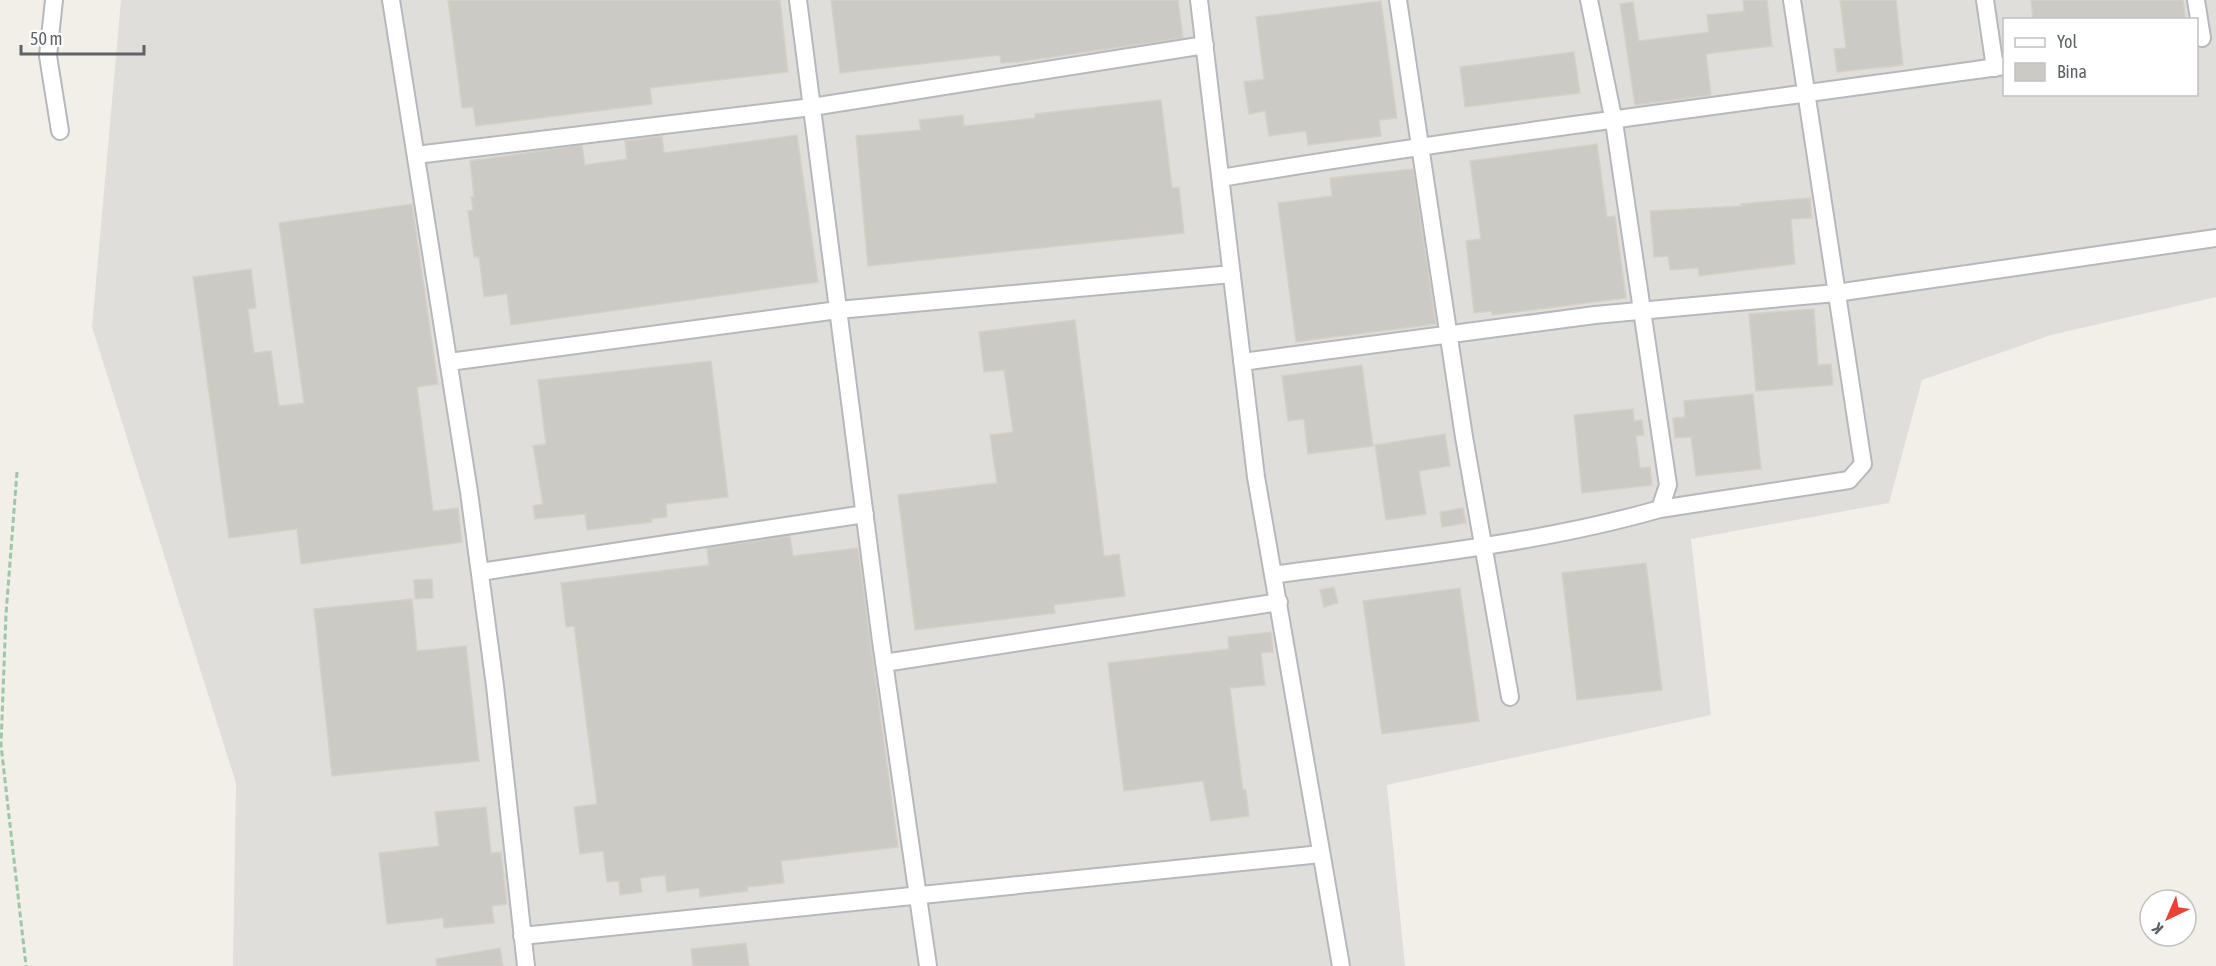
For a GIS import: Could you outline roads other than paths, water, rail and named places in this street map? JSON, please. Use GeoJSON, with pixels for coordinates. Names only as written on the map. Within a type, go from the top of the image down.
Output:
{"type":"FeatureCollection","features":[{"type":"Feature","properties":{"kind":"street"},"geometry":{"type":"LineString","coordinates":[[54,0],[48,56],[60,131]]}},
{"type":"Feature","properties":{"kind":"street"},"geometry":{"type":"LineString","coordinates":[[391,0],[480,572],[526,966]]}},
{"type":"Feature","properties":{"kind":"street"},"geometry":{"type":"LineString","coordinates":[[798,0],[884,663],[927,966]]}},
{"type":"Feature","properties":{"kind":"street"},"geometry":{"type":"LineString","coordinates":[[1199,0],[1256,477],[1341,966]]}},
{"type":"Feature","properties":{"kind":"street"},"geometry":{"type":"LineString","coordinates":[[1398,0],[1451,335],[1464,437],[1510,696]]}},
{"type":"Feature","properties":{"kind":"street"},"geometry":{"type":"LineString","coordinates":[[1589,0],[1614,122],[1640,312],[1668,485],[1660,509]]}},
{"type":"Feature","properties":{"kind":"street"},"geometry":{"type":"LineString","coordinates":[[1273,575],[1484,546],[1616,521],[1660,509],[1849,480],[1863,464],[1791,0]]}},
{"type":"Feature","properties":{"kind":"street"},"geometry":{"type":"LineString","coordinates":[[1221,178],[1421,145],[1614,122],[2000,67],[1985,0]]}},
{"type":"Feature","properties":{"kind":"street"},"geometry":{"type":"LineString","coordinates":[[2196,0],[2205,38]]}},
{"type":"Feature","properties":{"kind":"street"},"geometry":{"type":"LineString","coordinates":[[416,155],[812,107],[1205,45]]}},
{"type":"Feature","properties":{"kind":"street"},"geometry":{"type":"LineString","coordinates":[[1242,362],[1640,312],[1836,293],[2216,238]]}},
{"type":"Feature","properties":{"kind":"street"},"geometry":{"type":"LineString","coordinates":[[449,362],[838,310],[1232,274]]}},
{"type":"Feature","properties":{"kind":"street"},"geometry":{"type":"LineString","coordinates":[[480,572],[865,514]]}},
{"type":"Feature","properties":{"kind":"street"},"geometry":{"type":"LineString","coordinates":[[884,663],[1279,602]]}},
{"type":"Feature","properties":{"kind":"street"},"geometry":{"type":"LineString","coordinates":[[522,936],[1321,854]]}}]}
